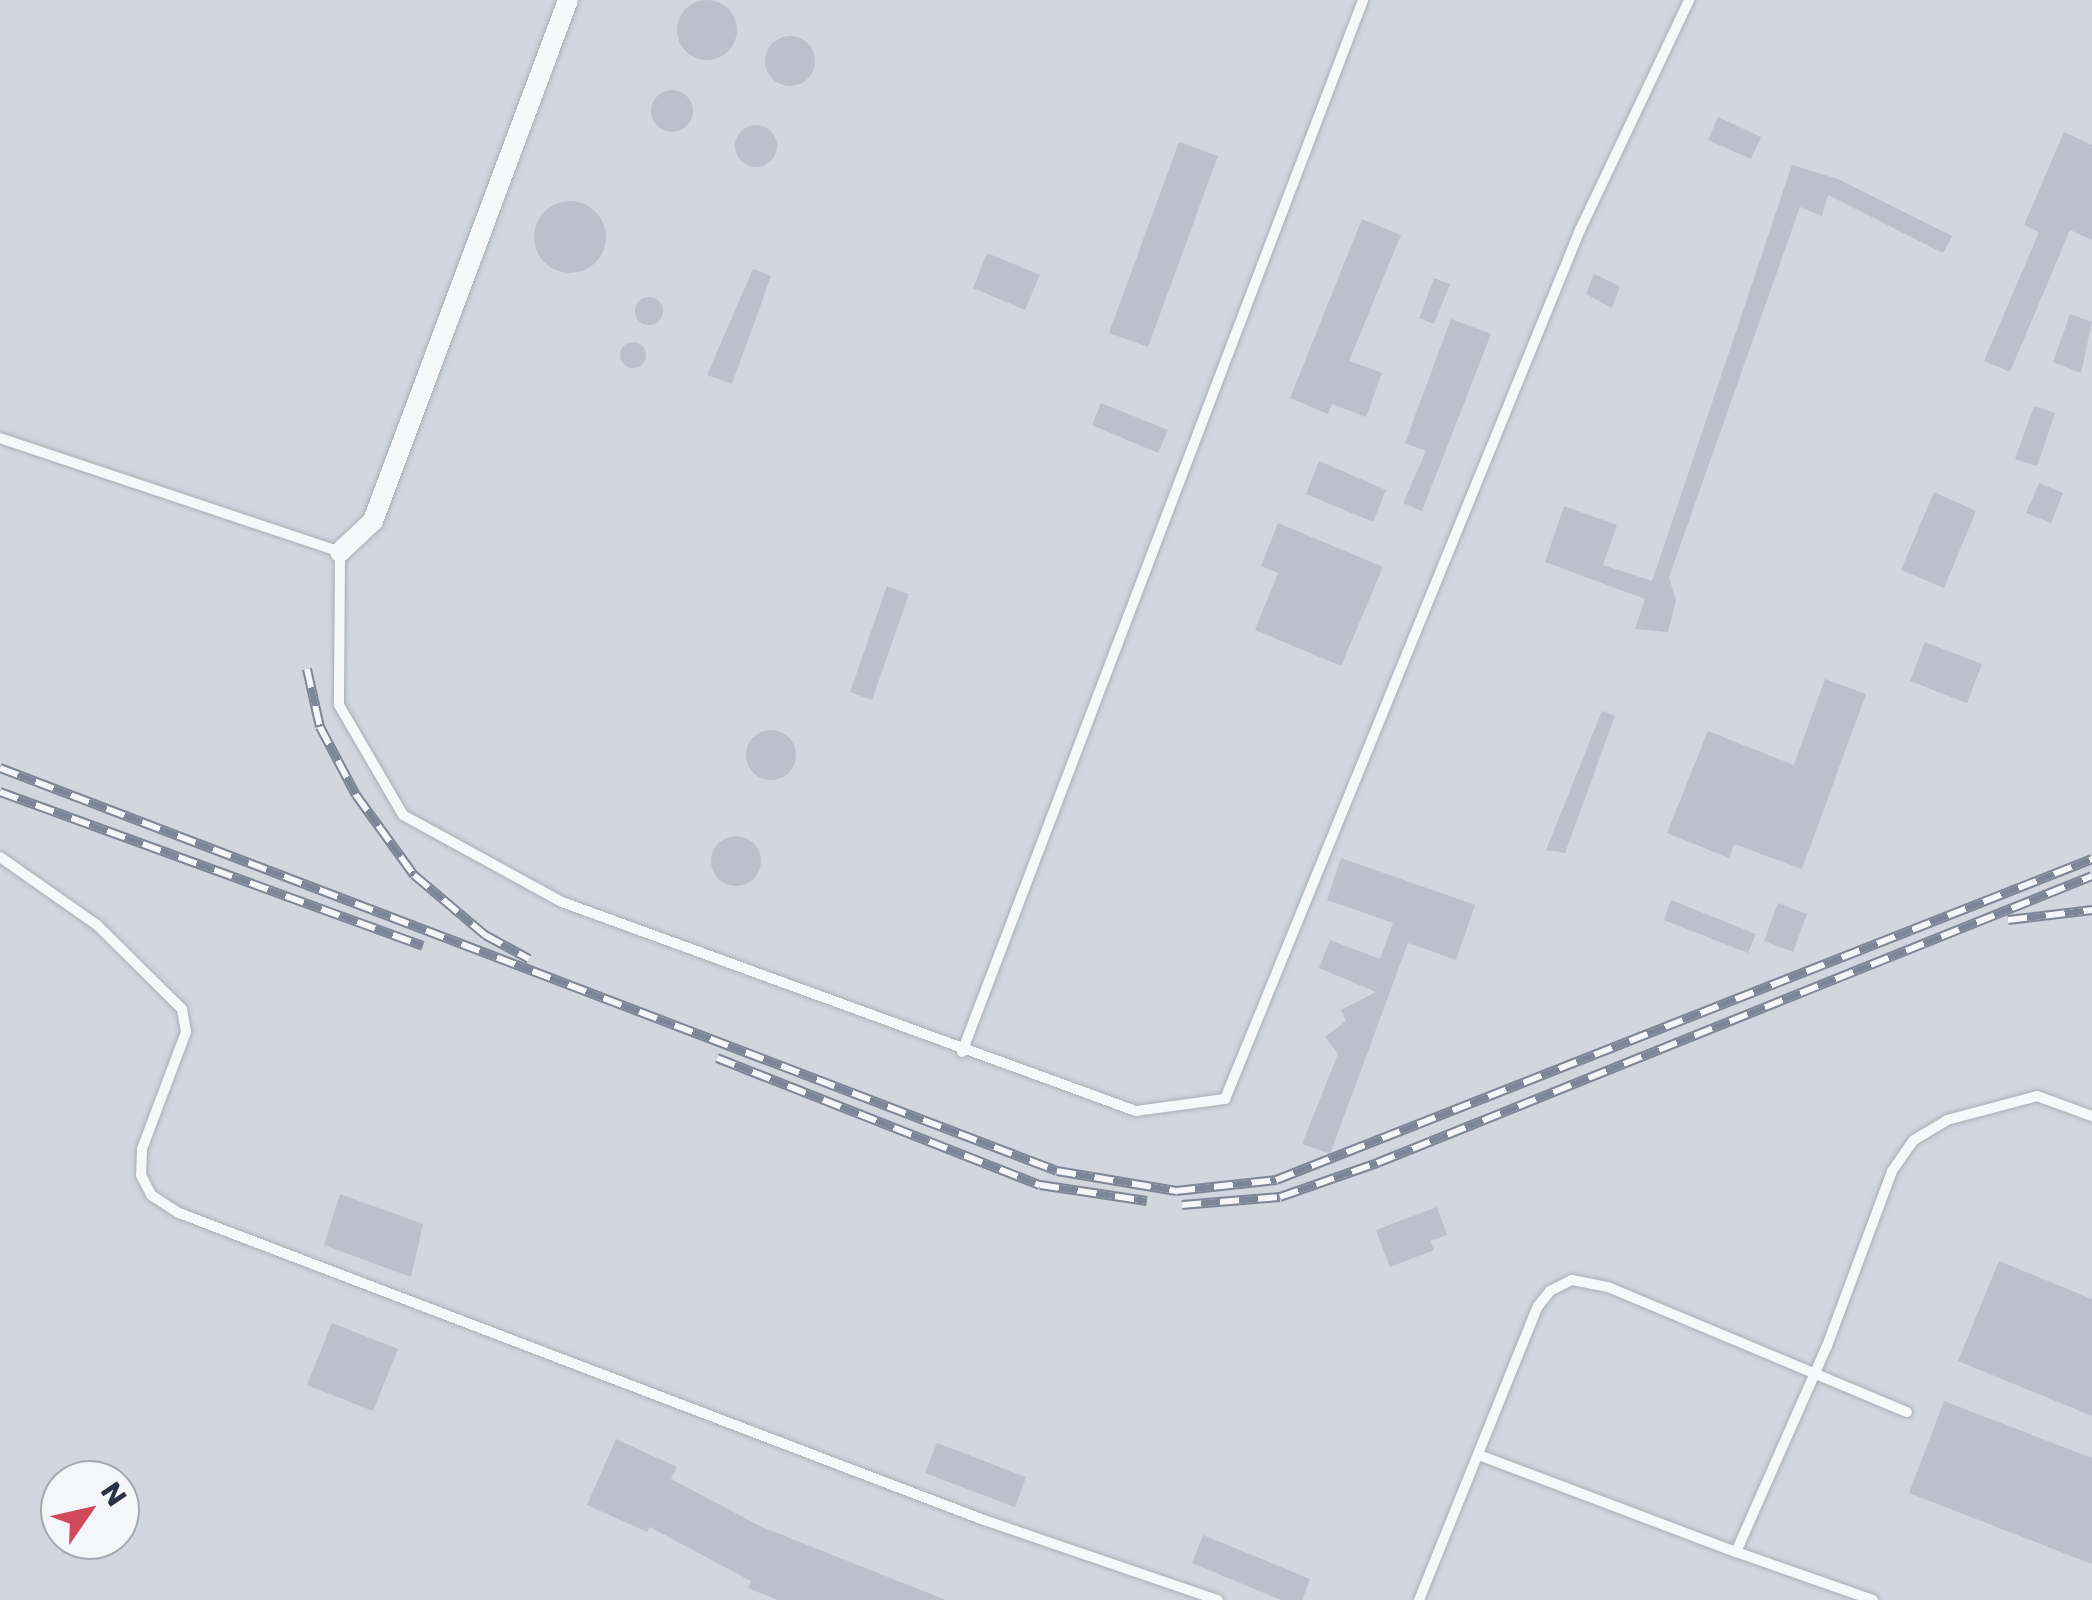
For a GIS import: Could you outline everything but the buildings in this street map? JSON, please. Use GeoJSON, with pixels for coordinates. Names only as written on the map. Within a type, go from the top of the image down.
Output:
{"type":"FeatureCollection","features":[{"type":"Feature","properties":{"kind":"street"},"geometry":{"type":"LineString","coordinates":[[340,552],[373,522],[568,0]]}},
{"type":"Feature","properties":{"kind":"lane"},"geometry":{"type":"LineString","coordinates":[[962,1052],[1363,0]]}},
{"type":"Feature","properties":{"kind":"lane"},"geometry":{"type":"LineString","coordinates":[[0,438],[340,552],[339,706],[403,815],[562,902],[962,1052],[1136,1111],[1225,1099],[1580,230],[1689,0]]}},
{"type":"Feature","properties":{"kind":"lane"},"geometry":{"type":"LineString","coordinates":[[0,856],[97,925],[182,1009],[186,1032],[142,1149],[141,1175],[151,1195],[179,1213],[984,1520],[1218,1600]]}},
{"type":"Feature","properties":{"kind":"lane"},"geometry":{"type":"LineString","coordinates":[[1736,1552],[1816,1372],[1892,1171],[1914,1140],[1947,1120],[2037,1096],[2092,1116]]}},
{"type":"Feature","properties":{"kind":"lane"},"geometry":{"type":"LineString","coordinates":[[1419,1600],[1538,1306],[1550,1291],[1572,1280],[1608,1287],[1906,1412]]}},
{"type":"Feature","properties":{"kind":"lane"},"geometry":{"type":"LineString","coordinates":[[1479,1456],[1873,1600]]}},
{"type":"Feature","properties":{"kind":"shaded area"},"geometry":{"type":"Polygon","coordinates":[[[0,0],[2092,0],[2092,1600],[0,1600],[0,0]]]}},
{"type":"Feature","properties":{"kind":"railway"},"geometry":{"type":"LineString","coordinates":[[307,669],[320,727],[356,795],[414,875],[485,935],[529,959]]}},
{"type":"Feature","properties":{"kind":"railway"},"geometry":{"type":"LineString","coordinates":[[0,768],[1057,1171],[1176,1191],[1276,1180],[2092,859]]}},
{"type":"Feature","properties":{"kind":"railway"},"geometry":{"type":"LineString","coordinates":[[0,792],[423,946]]}},
{"type":"Feature","properties":{"kind":"railway"},"geometry":{"type":"LineString","coordinates":[[1182,1205],[1280,1197],[1377,1163],[2092,876]]}},
{"type":"Feature","properties":{"kind":"railway"},"geometry":{"type":"LineString","coordinates":[[2008,920],[2092,910]]}},
{"type":"Feature","properties":{"kind":"railway"},"geometry":{"type":"LineString","coordinates":[[717,1058],[1040,1185],[1147,1201]]}}]}
